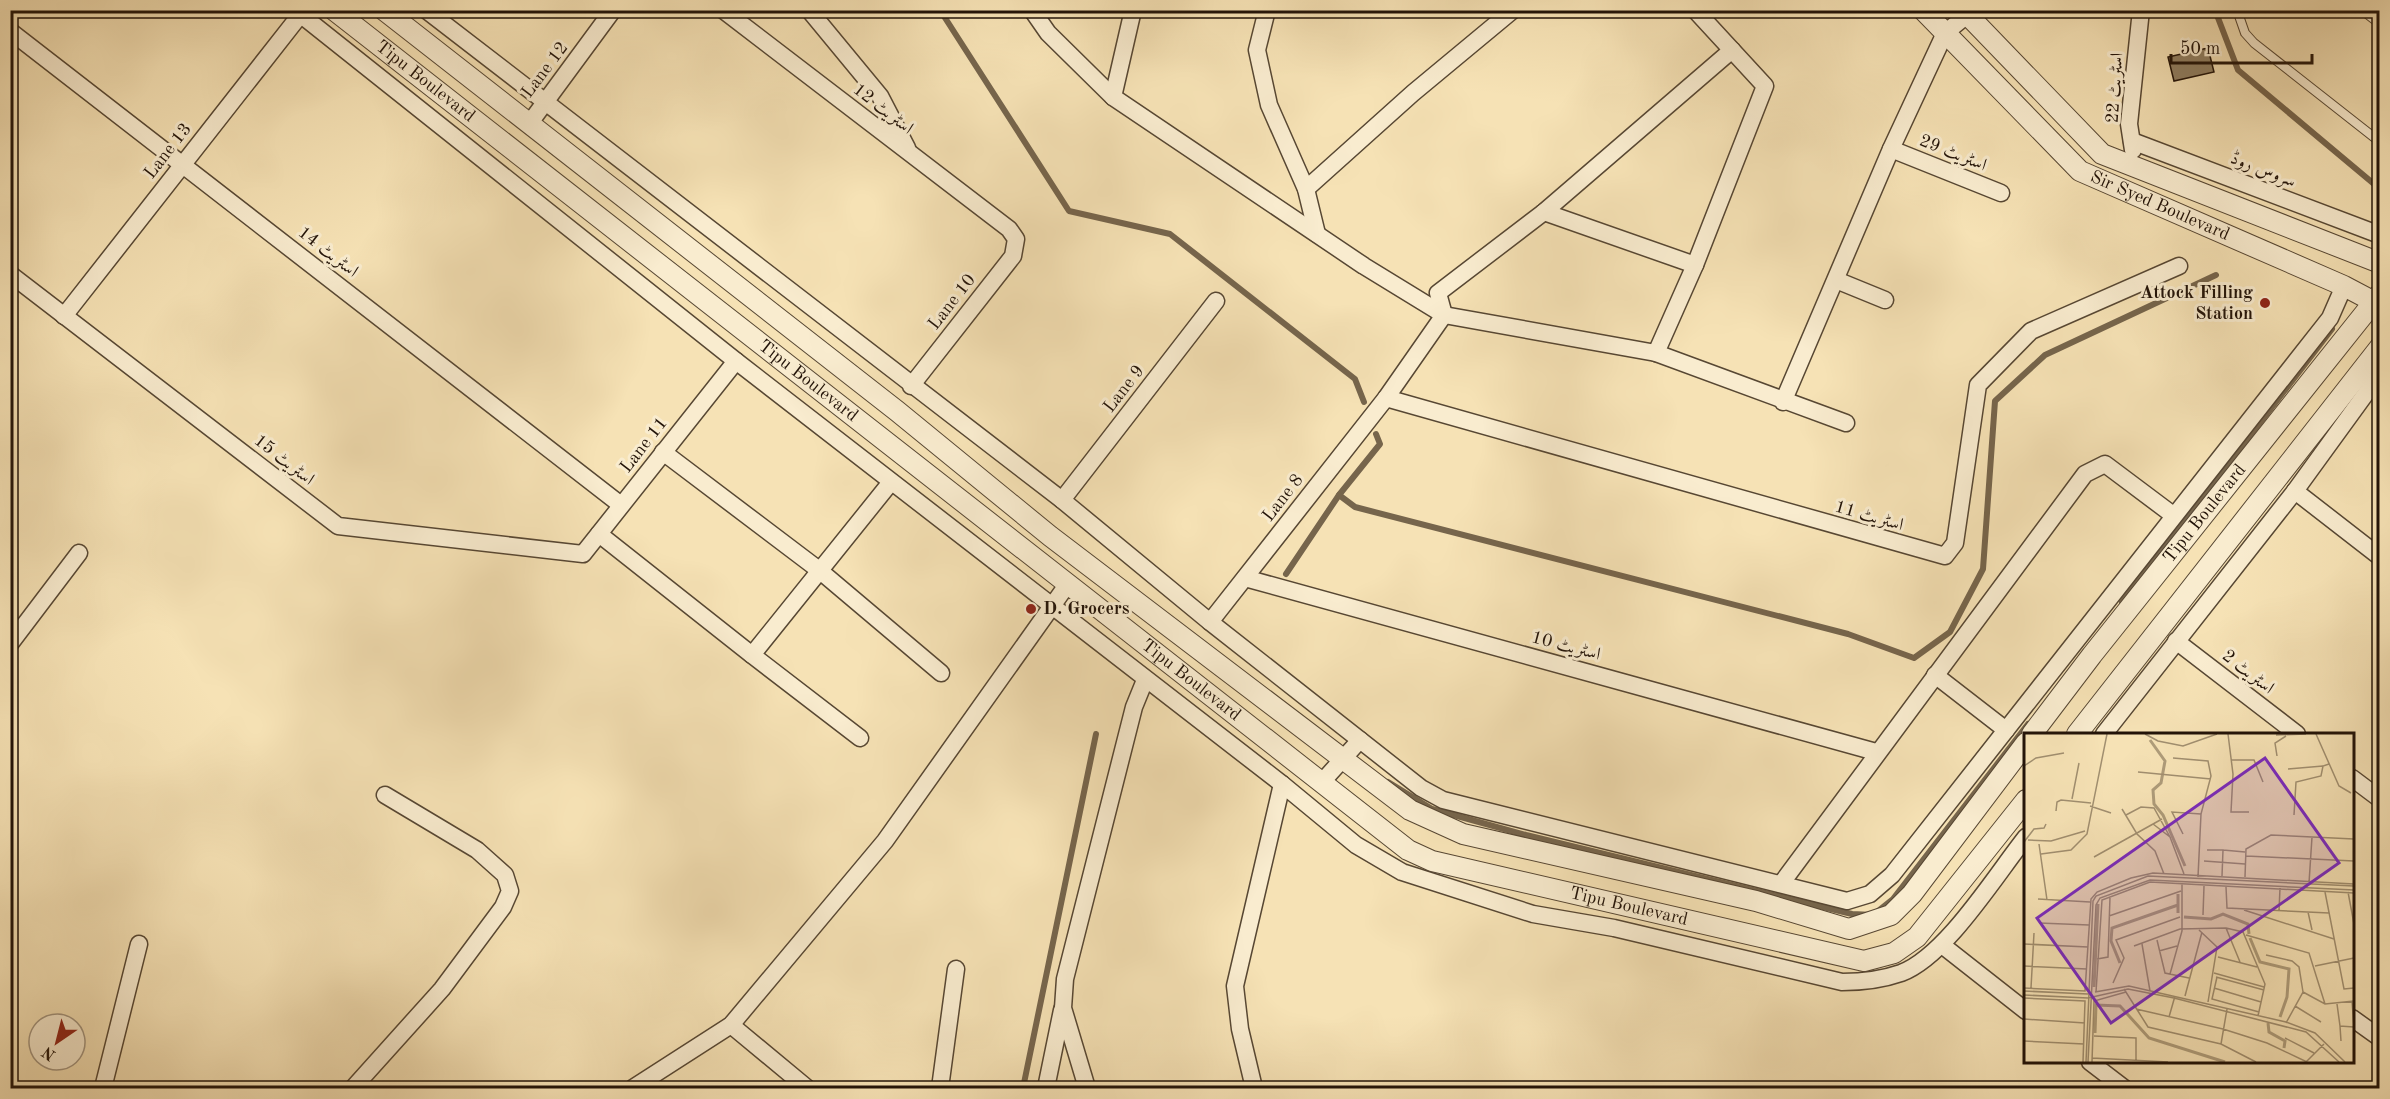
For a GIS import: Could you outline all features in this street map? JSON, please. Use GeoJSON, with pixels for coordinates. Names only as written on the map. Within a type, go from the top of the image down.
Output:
{"type":"FeatureCollection","features":[{"type":"Feature","properties":{"kind":"street","name":"Tipu Boulevard"},"geometry":{"type":"LineString","coordinates":[[334,10],[1066,585],[1408,850],[1432,861],[1864,962],[1894,953],[1917,937],[2024,801]]}},
{"type":"Feature","properties":{"kind":"street","name":"Tipu Boulevard"},"geometry":{"type":"LineString","coordinates":[[384,10],[897,411],[1050,536],[1343,760],[1410,810],[1463,834],[1756,901],[1849,929],[1891,915],[1912,894],[2024,744]]}},
{"type":"Feature","properties":{"kind":"street"},"geometry":{"type":"LineString","coordinates":[[426,10],[911,386],[1062,500],[1210,622],[1413,783],[1443,800],[1847,902],[1870,894],[1892,875],[2330,318],[2344,286]]}},
{"type":"Feature","properties":{"kind":"street","name":"Lane 12"},"geometry":{"type":"LineString","coordinates":[[529,124],[614,10]]}},
{"type":"Feature","properties":{"kind":"street","name":"اسٹریٹ 12"},"geometry":{"type":"LineString","coordinates":[[723,10],[1009,229],[1016,239]]}},
{"type":"Feature","properties":{"kind":"street"},"geometry":{"type":"LineString","coordinates":[[809,10],[880,96],[909,154]]}},
{"type":"Feature","properties":{"kind":"street"},"geometry":{"type":"LineString","coordinates":[[1032,10],[1048,33],[1113,97],[1317,234],[1444,315],[1656,353],[1783,402],[1846,423]]}},
{"type":"Feature","properties":{"kind":"street"},"geometry":{"type":"LineString","coordinates":[[1113,97],[1133,10]]}},
{"type":"Feature","properties":{"kind":"street"},"geometry":{"type":"LineString","coordinates":[[1267,10],[1257,50],[1269,105],[1306,189],[1317,234]]}},
{"type":"Feature","properties":{"kind":"street"},"geometry":{"type":"LineString","coordinates":[[1306,189],[1413,93],[1513,10]]}},
{"type":"Feature","properties":{"kind":"street"},"geometry":{"type":"LineString","coordinates":[[1656,353],[1695,265],[1765,86],[1695,10]]}},
{"type":"Feature","properties":{"kind":"street","name":"Sir Syed Boulevard"},"geometry":{"type":"LineString","coordinates":[[1923,10],[2080,171],[2377,300]]}},
{"type":"Feature","properties":{"kind":"street","name":"اسٹریٹ 22"},"geometry":{"type":"LineString","coordinates":[[2135,169],[2128,124],[2141,10]]}},
{"type":"Feature","properties":{"kind":"street"},"geometry":{"type":"LineString","coordinates":[[300,12],[736,361],[1282,784],[1356,845],[1402,872],[1533,914],[1614,928],[1842,982],[1870,982],[1902,973],[1942,945],[2024,838]]}},
{"type":"Feature","properties":{"kind":"street","name":"Lane 13"},"geometry":{"type":"LineString","coordinates":[[64,316],[300,12]]}},
{"type":"Feature","properties":{"kind":"street"},"geometry":{"type":"LineString","coordinates":[[1783,402],[1891,148],[1945,33],[1965,13]]}},
{"type":"Feature","properties":{"kind":"street","name":"Sir Syed Boulevard"},"geometry":{"type":"LineString","coordinates":[[1965,13],[2102,154],[2135,169],[2379,263]]}},
{"type":"Feature","properties":{"kind":"street","name":"اسٹریٹ 14"},"geometry":{"type":"LineString","coordinates":[[10,31],[621,505]]}},
{"type":"Feature","properties":{"kind":"street"},"geometry":{"type":"LineString","coordinates":[[1444,315],[1438,293],[1544,212],[1732,50]]}},
{"type":"Feature","properties":{"kind":"street","name":"سروس روڈ"},"geometry":{"type":"LineString","coordinates":[[2132,141],[2379,236]]}},
{"type":"Feature","properties":{"kind":"street","name":"اسٹریٹ 29"},"geometry":{"type":"LineString","coordinates":[[1891,148],[2001,193]]}},
{"type":"Feature","properties":{"kind":"street"},"geometry":{"type":"LineString","coordinates":[[1544,212],[1695,265]]}},
{"type":"Feature","properties":{"kind":"street","name":"Lane 10"},"geometry":{"type":"LineString","coordinates":[[911,386],[1013,256],[1016,239]]}},
{"type":"Feature","properties":{"kind":"street","name":"اسٹریٹ 11"},"geometry":{"type":"LineString","coordinates":[[1386,398],[1945,556],[1955,543],[1978,385],[2031,331],[2179,266]]}},
{"type":"Feature","properties":{"kind":"street","name":"اسٹریٹ 15"},"geometry":{"type":"LineString","coordinates":[[10,274],[338,526],[583,554]]}},
{"type":"Feature","properties":{"kind":"street"},"geometry":{"type":"LineString","coordinates":[[1836,280],[1885,300]]}},
{"type":"Feature","properties":{"kind":"street"},"geometry":{"type":"LineString","coordinates":[[712,305],[733,283]]}},
{"type":"Feature","properties":{"kind":"street","name":"Tipu Boulevard"},"geometry":{"type":"LineString","coordinates":[[2034,733],[2092,655],[2377,300]]}},
{"type":"Feature","properties":{"kind":"street","name":"Lane 9"},"geometry":{"type":"LineString","coordinates":[[1062,500],[1216,301]]}},
{"type":"Feature","properties":{"kind":"street","name":"Lane 8"},"geometry":{"type":"LineString","coordinates":[[1210,622],[1386,398],[1444,315]]}},
{"type":"Feature","properties":{"kind":"street","name":"Tipu Boulevard"},"geometry":{"type":"LineString","coordinates":[[2078,733],[2379,347]]}},
{"type":"Feature","properties":{"kind":"street","name":"Lane 11"},"geometry":{"type":"LineString","coordinates":[[583,554],[736,361]]}},
{"type":"Feature","properties":{"kind":"street"},"geometry":{"type":"LineString","coordinates":[[2095,711],[2109,729],[2176,640],[2295,492],[2379,374]]}},
{"type":"Feature","properties":{"kind":"street"},"geometry":{"type":"LineString","coordinates":[[2326,417],[2342,429]]}},
{"type":"Feature","properties":{"kind":"street"},"geometry":{"type":"LineString","coordinates":[[663,452],[819,570],[942,673]]}},
{"type":"Feature","properties":{"kind":"street"},"geometry":{"type":"LineString","coordinates":[[1781,884],[1876,752],[2085,474],[2105,464],[2173,515]]}},
{"type":"Feature","properties":{"kind":"street"},"geometry":{"type":"LineString","coordinates":[[752,654],[891,482]]}},
{"type":"Feature","properties":{"kind":"street"},"geometry":{"type":"LineString","coordinates":[[2295,492],[2379,557]]}},
{"type":"Feature","properties":{"kind":"street"},"geometry":{"type":"LineString","coordinates":[[598,534],[860,738]]}},
{"type":"Feature","properties":{"kind":"street"},"geometry":{"type":"LineString","coordinates":[[10,644],[79,553]]}},
{"type":"Feature","properties":{"kind":"street","name":"اسٹریٹ 10"},"geometry":{"type":"LineString","coordinates":[[1245,578],[1876,752]]}},
{"type":"Feature","properties":{"kind":"street"},"geometry":{"type":"LineString","coordinates":[[633,1089],[730,1025],[885,841],[1066,585]]}},
{"type":"Feature","properties":{"kind":"street","name":"اسٹریٹ 2"},"geometry":{"type":"LineString","coordinates":[[2176,640],[2294,733]]}},
{"type":"Feature","properties":{"kind":"street"},"geometry":{"type":"LineString","coordinates":[[1935,675],[2006,730]]}},
{"type":"Feature","properties":{"kind":"street"},"geometry":{"type":"LineString","coordinates":[[1047,1089],[1063,1008],[1065,979],[1134,706],[1145,680]]}},
{"type":"Feature","properties":{"kind":"street"},"geometry":{"type":"LineString","coordinates":[[1322,782],[1359,740]]}},
{"type":"Feature","properties":{"kind":"street"},"geometry":{"type":"LineString","coordinates":[[2354,779],[2379,798]]}},
{"type":"Feature","properties":{"kind":"street"},"geometry":{"type":"LineString","coordinates":[[1254,1089],[1240,1029],[1235,986],[1282,784]]}},
{"type":"Feature","properties":{"kind":"street"},"geometry":{"type":"LineString","coordinates":[[353,1089],[442,989],[503,907],[510,891],[505,875],[477,850],[385,795]]}},
{"type":"Feature","properties":{"kind":"street"},"geometry":{"type":"LineString","coordinates":[[103,1089],[139,944]]}},
{"type":"Feature","properties":{"kind":"street"},"geometry":{"type":"LineString","coordinates":[[1942,945],[2024,1010]]}},
{"type":"Feature","properties":{"kind":"street"},"geometry":{"type":"LineString","coordinates":[[940,1089],[956,969]]}},
{"type":"Feature","properties":{"kind":"street"},"geometry":{"type":"LineString","coordinates":[[1063,1008],[1087,1089]]}},
{"type":"Feature","properties":{"kind":"street"},"geometry":{"type":"LineString","coordinates":[[2354,1019],[2379,1038]]}},
{"type":"Feature","properties":{"kind":"street"},"geometry":{"type":"LineString","coordinates":[[730,1025],[807,1089]]}},
{"type":"Feature","properties":{"kind":"street"},"geometry":{"type":"LineString","coordinates":[[2091,1063],[2124,1089]]}},
{"type":"Feature","properties":{"kind":"lane"},"geometry":{"type":"LineString","coordinates":[[2237,10],[2245,33],[2254,43],[2379,142]]}},
{"type":"Feature","properties":{"kind":"lane"},"geometry":{"type":"LineString","coordinates":[[2362,10],[2379,24]]}},
{"type":"Feature","properties":{"kind":"building"},"geometry":{"type":"Polygon","coordinates":[[[2208,48],[2214,72],[2174,81],[2168,57],[2208,48]]]}},
{"type":"Feature","properties":{"kind":"waterway"},"geometry":{"type":"LineString","coordinates":[[940,10],[1069,211],[1170,234],[1355,379],[1364,402]]}},
{"type":"Feature","properties":{"kind":"waterway"},"geometry":{"type":"LineString","coordinates":[[2215,10],[2238,70],[2380,189]]}},
{"type":"Feature","properties":{"kind":"waterway"},"geometry":{"type":"LineString","coordinates":[[1339,495],[1355,507],[1848,634],[1914,658],[1950,632],[1983,569],[1995,401],[2045,355],[2216,275]]}},
{"type":"Feature","properties":{"kind":"waterway"},"geometry":{"type":"LineString","coordinates":[[2122,602],[2332,329]]}},
{"type":"Feature","properties":{"kind":"waterway"},"geometry":{"type":"LineString","coordinates":[[1286,574],[1339,495],[1380,444],[1376,434]]}},
{"type":"Feature","properties":{"kind":"waterway"},"geometry":{"type":"LineString","coordinates":[[1388,782],[1432,809],[1526,835],[1852,914],[1873,915],[1893,899],[2028,724]]}},
{"type":"Feature","properties":{"kind":"waterway"},"geometry":{"type":"LineString","coordinates":[[1023,1088],[1096,734]]}},
{"type":"Feature","properties":{"kind":"place","name":"Attock Filling Station"},"geometry":{"type":"Point","coordinates":[2265,303]}},
{"type":"Feature","properties":{"kind":"place","name":"D. Grocers"},"geometry":{"type":"Point","coordinates":[1031,609]}}]}
